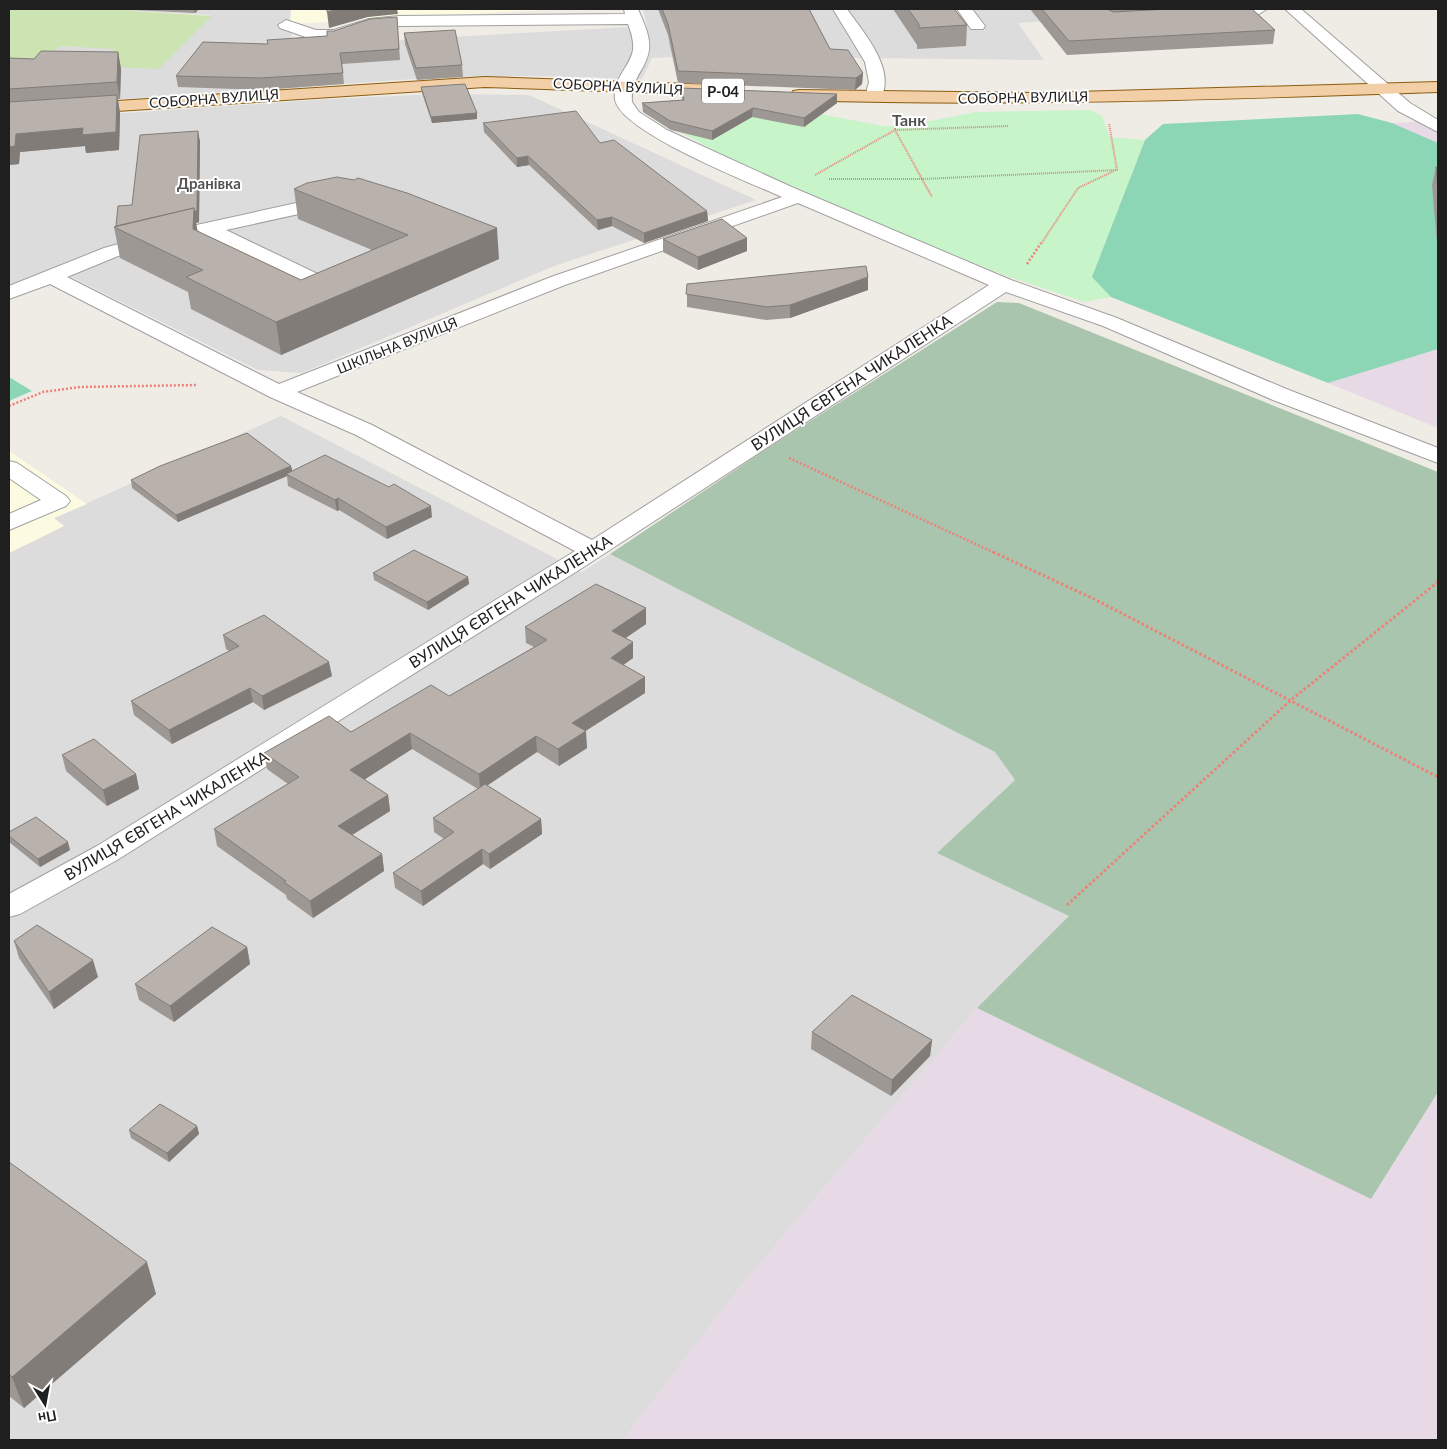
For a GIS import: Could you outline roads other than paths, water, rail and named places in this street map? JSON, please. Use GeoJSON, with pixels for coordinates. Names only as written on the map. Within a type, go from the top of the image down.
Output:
{"type":"FeatureCollection","features":[{"type":"Feature","properties":{"kind":"main road","name":"СОБОРНА ВУЛИЦЯ"},"geometry":{"type":"LineString","coordinates":[[9,113],[444,83],[530,82],[734,91]]}},
{"type":"Feature","properties":{"kind":"main road","name":"СОБОРНА ВУЛИЦЯ"},"geometry":{"type":"LineString","coordinates":[[781,94],[894,98],[1068,97],[1438,87]]}},
{"type":"Feature","properties":{"kind":"street"},"geometry":{"type":"LineString","coordinates":[[840,9],[873,62],[877,82],[873,97]]}},
{"type":"Feature","properties":{"kind":"street"},"geometry":{"type":"LineString","coordinates":[[964,9],[976,26]]}},
{"type":"Feature","properties":{"kind":"street"},"geometry":{"type":"LineString","coordinates":[[1200,13],[1259,9]]}},
{"type":"Feature","properties":{"kind":"street"},"geometry":{"type":"LineString","coordinates":[[1292,9],[1404,107],[1438,127]]}},
{"type":"Feature","properties":{"kind":"street"},"geometry":{"type":"LineString","coordinates":[[286,25],[314,35],[328,35],[354,31],[369,24],[398,21],[633,14],[641,41],[641,52],[624,86],[621,97],[622,104],[642,122],[720,162],[1004,284],[1110,322],[1281,395],[1438,456]]}},
{"type":"Feature","properties":{"kind":"street","name":"ШКІЛЬНА ВУЛИЦЯ"},"geometry":{"type":"LineString","coordinates":[[278,392],[558,281],[799,197]]}},
{"type":"Feature","properties":{"kind":"street"},"geometry":{"type":"LineString","coordinates":[[9,293],[111,252],[150,241],[340,199],[350,199]]}},
{"type":"Feature","properties":{"kind":"street"},"geometry":{"type":"LineString","coordinates":[[208,229],[317,281]]}},
{"type":"Feature","properties":{"kind":"street"},"geometry":{"type":"LineString","coordinates":[[52,277],[278,392],[364,430],[592,550]]}},
{"type":"Feature","properties":{"kind":"street","name":"ВУЛИЦЯ ЄВГЕНА ЧИКАЛЕНКА"},"geometry":{"type":"LineString","coordinates":[[9,907],[107,853],[592,550],[1004,284]]}},
{"type":"Feature","properties":{"kind":"street"},"geometry":{"type":"LineString","coordinates":[[9,468],[58,501],[9,523]]}},
{"type":"Feature","properties":{"kind":"district","name":"Танк"},"geometry":{"type":"Point","coordinates":[909,119]}},
{"type":"Feature","properties":{"kind":"district","name":"Дранівка"},"geometry":{"type":"Point","coordinates":[209,183]}}]}
